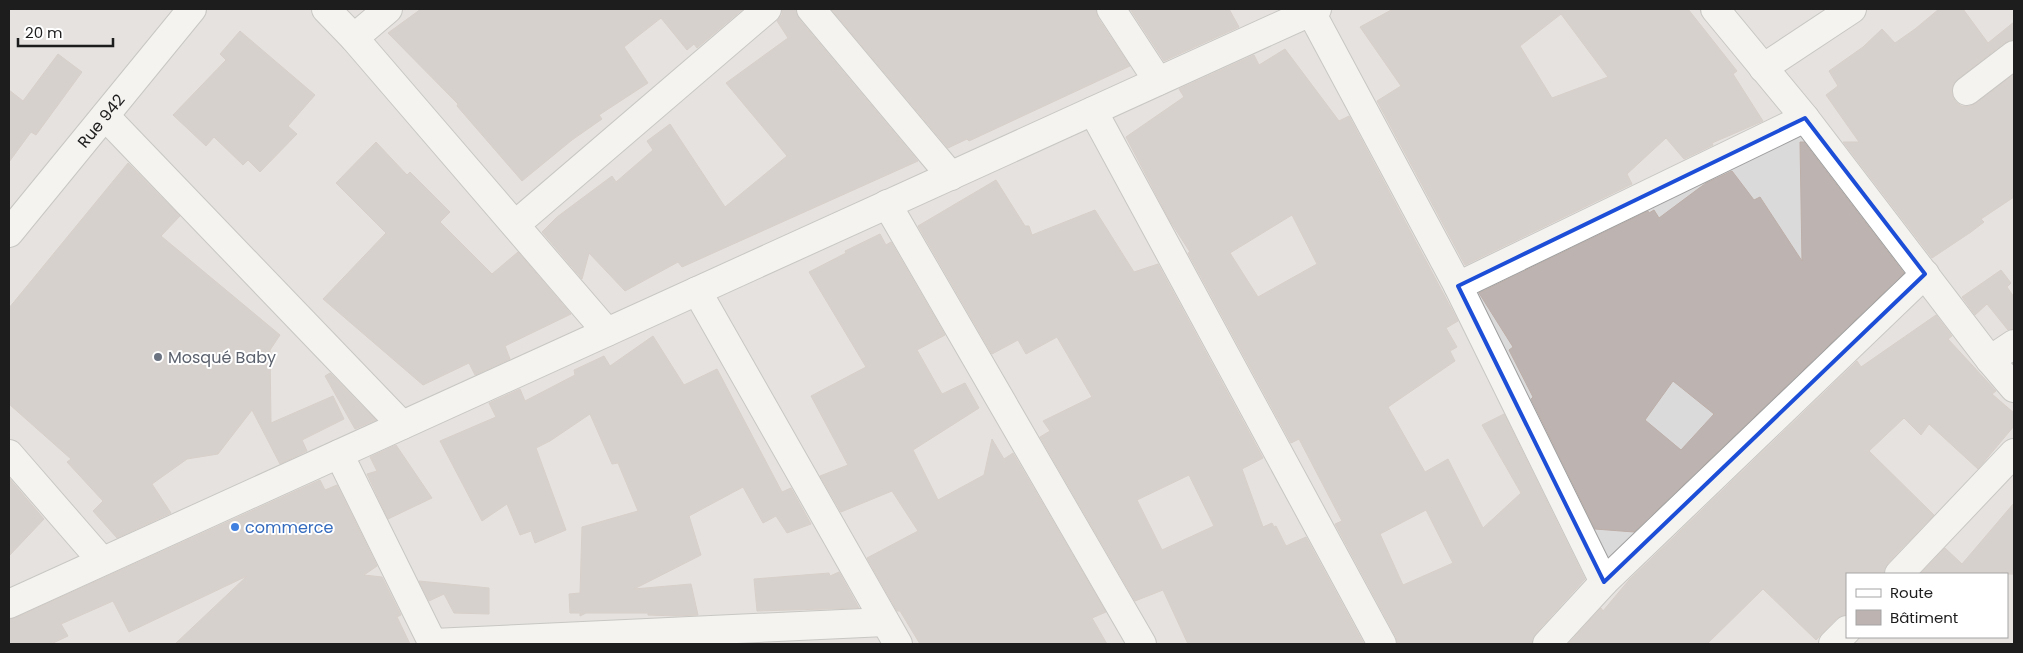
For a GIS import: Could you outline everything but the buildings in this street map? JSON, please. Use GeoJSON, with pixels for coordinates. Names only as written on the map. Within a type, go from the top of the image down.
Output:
{"type":"FeatureCollection","features":[{"type":"Feature","properties":{"kind":"street","name":"Rue 942"},"geometry":{"type":"LineString","coordinates":[[10,229],[192,9]]}},
{"type":"Feature","properties":{"kind":"street"},"geometry":{"type":"LineString","coordinates":[[326,9],[354,38],[516,224],[607,332]]}},
{"type":"Feature","properties":{"kind":"street"},"geometry":{"type":"LineString","coordinates":[[354,38],[388,9]]}},
{"type":"Feature","properties":{"kind":"street"},"geometry":{"type":"LineString","coordinates":[[516,224],[767,9]]}},
{"type":"Feature","properties":{"kind":"street"},"geometry":{"type":"LineString","coordinates":[[812,9],[951,176]]}},
{"type":"Feature","properties":{"kind":"street"},"geometry":{"type":"LineString","coordinates":[[1111,9],[1158,81]]}},
{"type":"Feature","properties":{"kind":"street"},"geometry":{"type":"LineString","coordinates":[[1715,9],[1805,118],[1990,360],[2014,388]]}},
{"type":"Feature","properties":{"kind":"street"},"geometry":{"type":"LineString","coordinates":[[1763,68],[1852,9]]}},
{"type":"Feature","properties":{"kind":"street"},"geometry":{"type":"LineString","coordinates":[[9,604],[1314,10],[1458,286],[1604,582]]}},
{"type":"Feature","properties":{"kind":"street"},"geometry":{"type":"LineString","coordinates":[[1967,90],[2014,55]]}},
{"type":"Feature","properties":{"kind":"street"},"geometry":{"type":"LineString","coordinates":[[1093,111],[1382,644]]}},
{"type":"Feature","properties":{"kind":"street"},"geometry":{"type":"LineString","coordinates":[[105,116],[402,425]]}},
{"type":"Feature","properties":{"kind":"street"},"geometry":{"type":"LineString","coordinates":[[1458,286],[1805,118]]}},
{"type":"Feature","properties":{"kind":"street"},"geometry":{"type":"LineString","coordinates":[[887,204],[1142,644]]}},
{"type":"Feature","properties":{"kind":"street"},"geometry":{"type":"LineString","coordinates":[[1548,644],[1604,582],[1925,274]]}},
{"type":"Feature","properties":{"kind":"street"},"geometry":{"type":"LineString","coordinates":[[339,454],[433,644],[892,633],[697,291]]}},
{"type":"Feature","properties":{"kind":"street"},"geometry":{"type":"LineString","coordinates":[[1990,360],[2014,344]]}},
{"type":"Feature","properties":{"kind":"street"},"geometry":{"type":"LineString","coordinates":[[1900,573],[2014,452]]}},
{"type":"Feature","properties":{"kind":"street"},"geometry":{"type":"LineString","coordinates":[[9,454],[102,562]]}},
{"type":"Feature","properties":{"kind":"street"},"geometry":{"type":"LineString","coordinates":[[1833,644],[1846,631]]}},
{"type":"Feature","properties":{"kind":"highlighted area"},"geometry":{"type":"Polygon","coordinates":[[[1805,118],[1925,274],[1604,582],[1458,286],[1805,118]]]}},
{"type":"Feature","properties":{"kind":"shaded area"},"geometry":{"type":"Polygon","coordinates":[[[9,9],[2014,9],[2014,644],[9,644],[9,9]]]}},
{"type":"Feature","properties":{"kind":"place","name":"Mosqué Baby"},"geometry":{"type":"Point","coordinates":[158,357]}},
{"type":"Feature","properties":{"kind":"place","name":"commerce"},"geometry":{"type":"Point","coordinates":[235,527]}}]}
